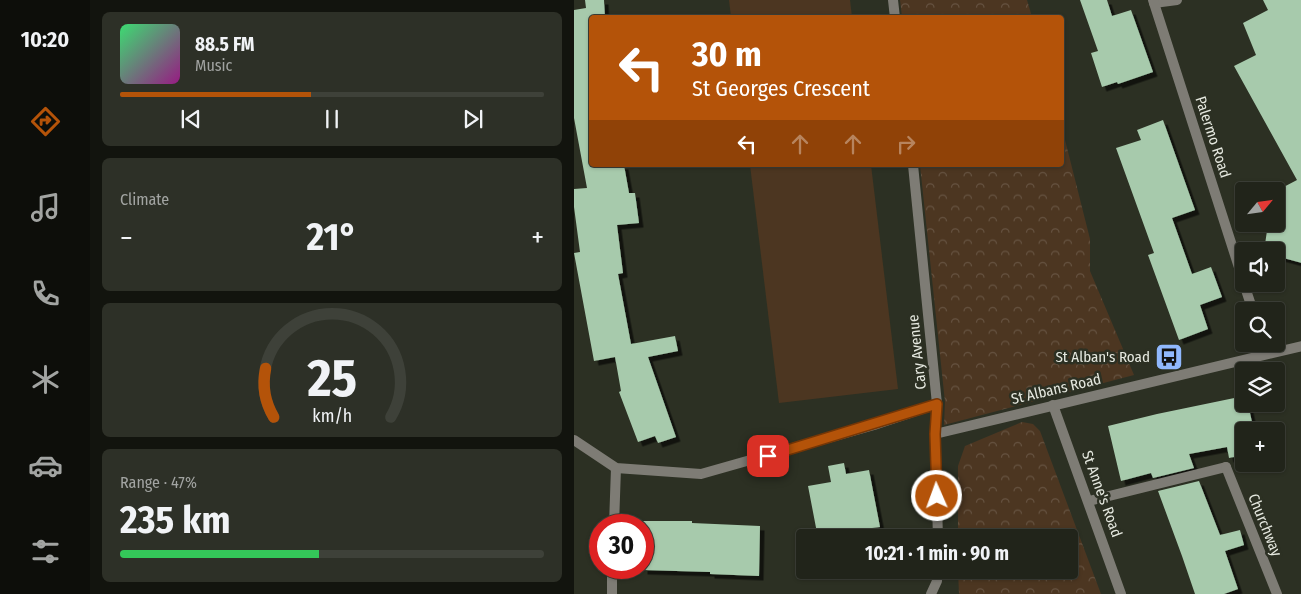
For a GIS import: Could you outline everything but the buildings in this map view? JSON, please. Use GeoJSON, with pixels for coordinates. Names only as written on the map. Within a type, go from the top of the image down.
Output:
{"type":"FeatureCollection","features":[{"type":"Feature","properties":{"kind":"street"},"geometry":{"type":"LineString","coordinates":[[893,0],[895,15]]}},
{"type":"Feature","properties":{"kind":"street"},"geometry":{"type":"LineString","coordinates":[[1154,2],[1177,0]]}},
{"type":"Feature","properties":{"kind":"street","name":"Palermo Road"},"geometry":{"type":"LineString","coordinates":[[1154,2],[1235,255]]}},
{"type":"Feature","properties":{"kind":"street","name":"Cary Avenue"},"geometry":{"type":"LineString","coordinates":[[913,167],[937,404],[935,434],[938,529]]}},
{"type":"Feature","properties":{"kind":"street","name":"St Albans Road"},"geometry":{"type":"LineString","coordinates":[[935,434],[1301,346]]}},
{"type":"Feature","properties":{"kind":"street"},"geometry":{"type":"LineString","coordinates":[[574,440],[616,468],[701,474],[874,425],[937,404]]}},
{"type":"Feature","properties":{"kind":"street","name":"St Anne's Road"},"geometry":{"type":"LineString","coordinates":[[1053,405],[1121,594]]}},
{"type":"Feature","properties":{"kind":"street","name":"Churchway"},"geometry":{"type":"LineString","coordinates":[[1089,501],[1226,467],[1277,594]]}},
{"type":"Feature","properties":{"kind":"street"},"geometry":{"type":"LineString","coordinates":[[614,514],[616,468]]}},
{"type":"Feature","properties":{"kind":"street"},"geometry":{"type":"LineString","coordinates":[[612,579],[612,594]]}},
{"type":"Feature","properties":{"kind":"street"},"geometry":{"type":"LineString","coordinates":[[931,594],[937,579]]}},
{"type":"Feature","properties":{"kind":"green space"},"geometry":{"type":"Polygon","coordinates":[[[729,0],[850,0],[852,15],[731,15],[729,0]]]}},
{"type":"Feature","properties":{"kind":"green space"},"geometry":{"type":"Polygon","coordinates":[[[900,0],[1027,0],[1031,15],[902,15],[900,0]]]}},
{"type":"Feature","properties":{"kind":"green space"},"geometry":{"type":"Polygon","coordinates":[[[1064,136],[1090,239],[1090,271],[1134,375],[944,425],[945,402],[920,167],[1064,167],[1064,136]]]}},
{"type":"Feature","properties":{"kind":"green space"},"geometry":{"type":"Polygon","coordinates":[[[750,167],[871,167],[898,389],[779,403],[750,167]]]}},
{"type":"Feature","properties":{"kind":"green space"},"geometry":{"type":"Polygon","coordinates":[[[1022,422],[1033,424],[1040,431],[1077,529],[958,529],[958,466],[965,446],[1022,422]]]}},
{"type":"Feature","properties":{"kind":"green space"},"geometry":{"type":"Polygon","coordinates":[[[1078,533],[1101,594],[959,594],[958,579],[1078,579],[1078,533]]]}},
{"type":"Feature","properties":{"kind":"place","name":"St Alban's Road"},"geometry":{"type":"Point","coordinates":[1169,357]}},
{"type":"Feature","properties":{"kind":"route"},"geometry":{"type":"LineString","coordinates":[[768,456],[874,425],[937,404],[935,434],[937,496]]}}]}
